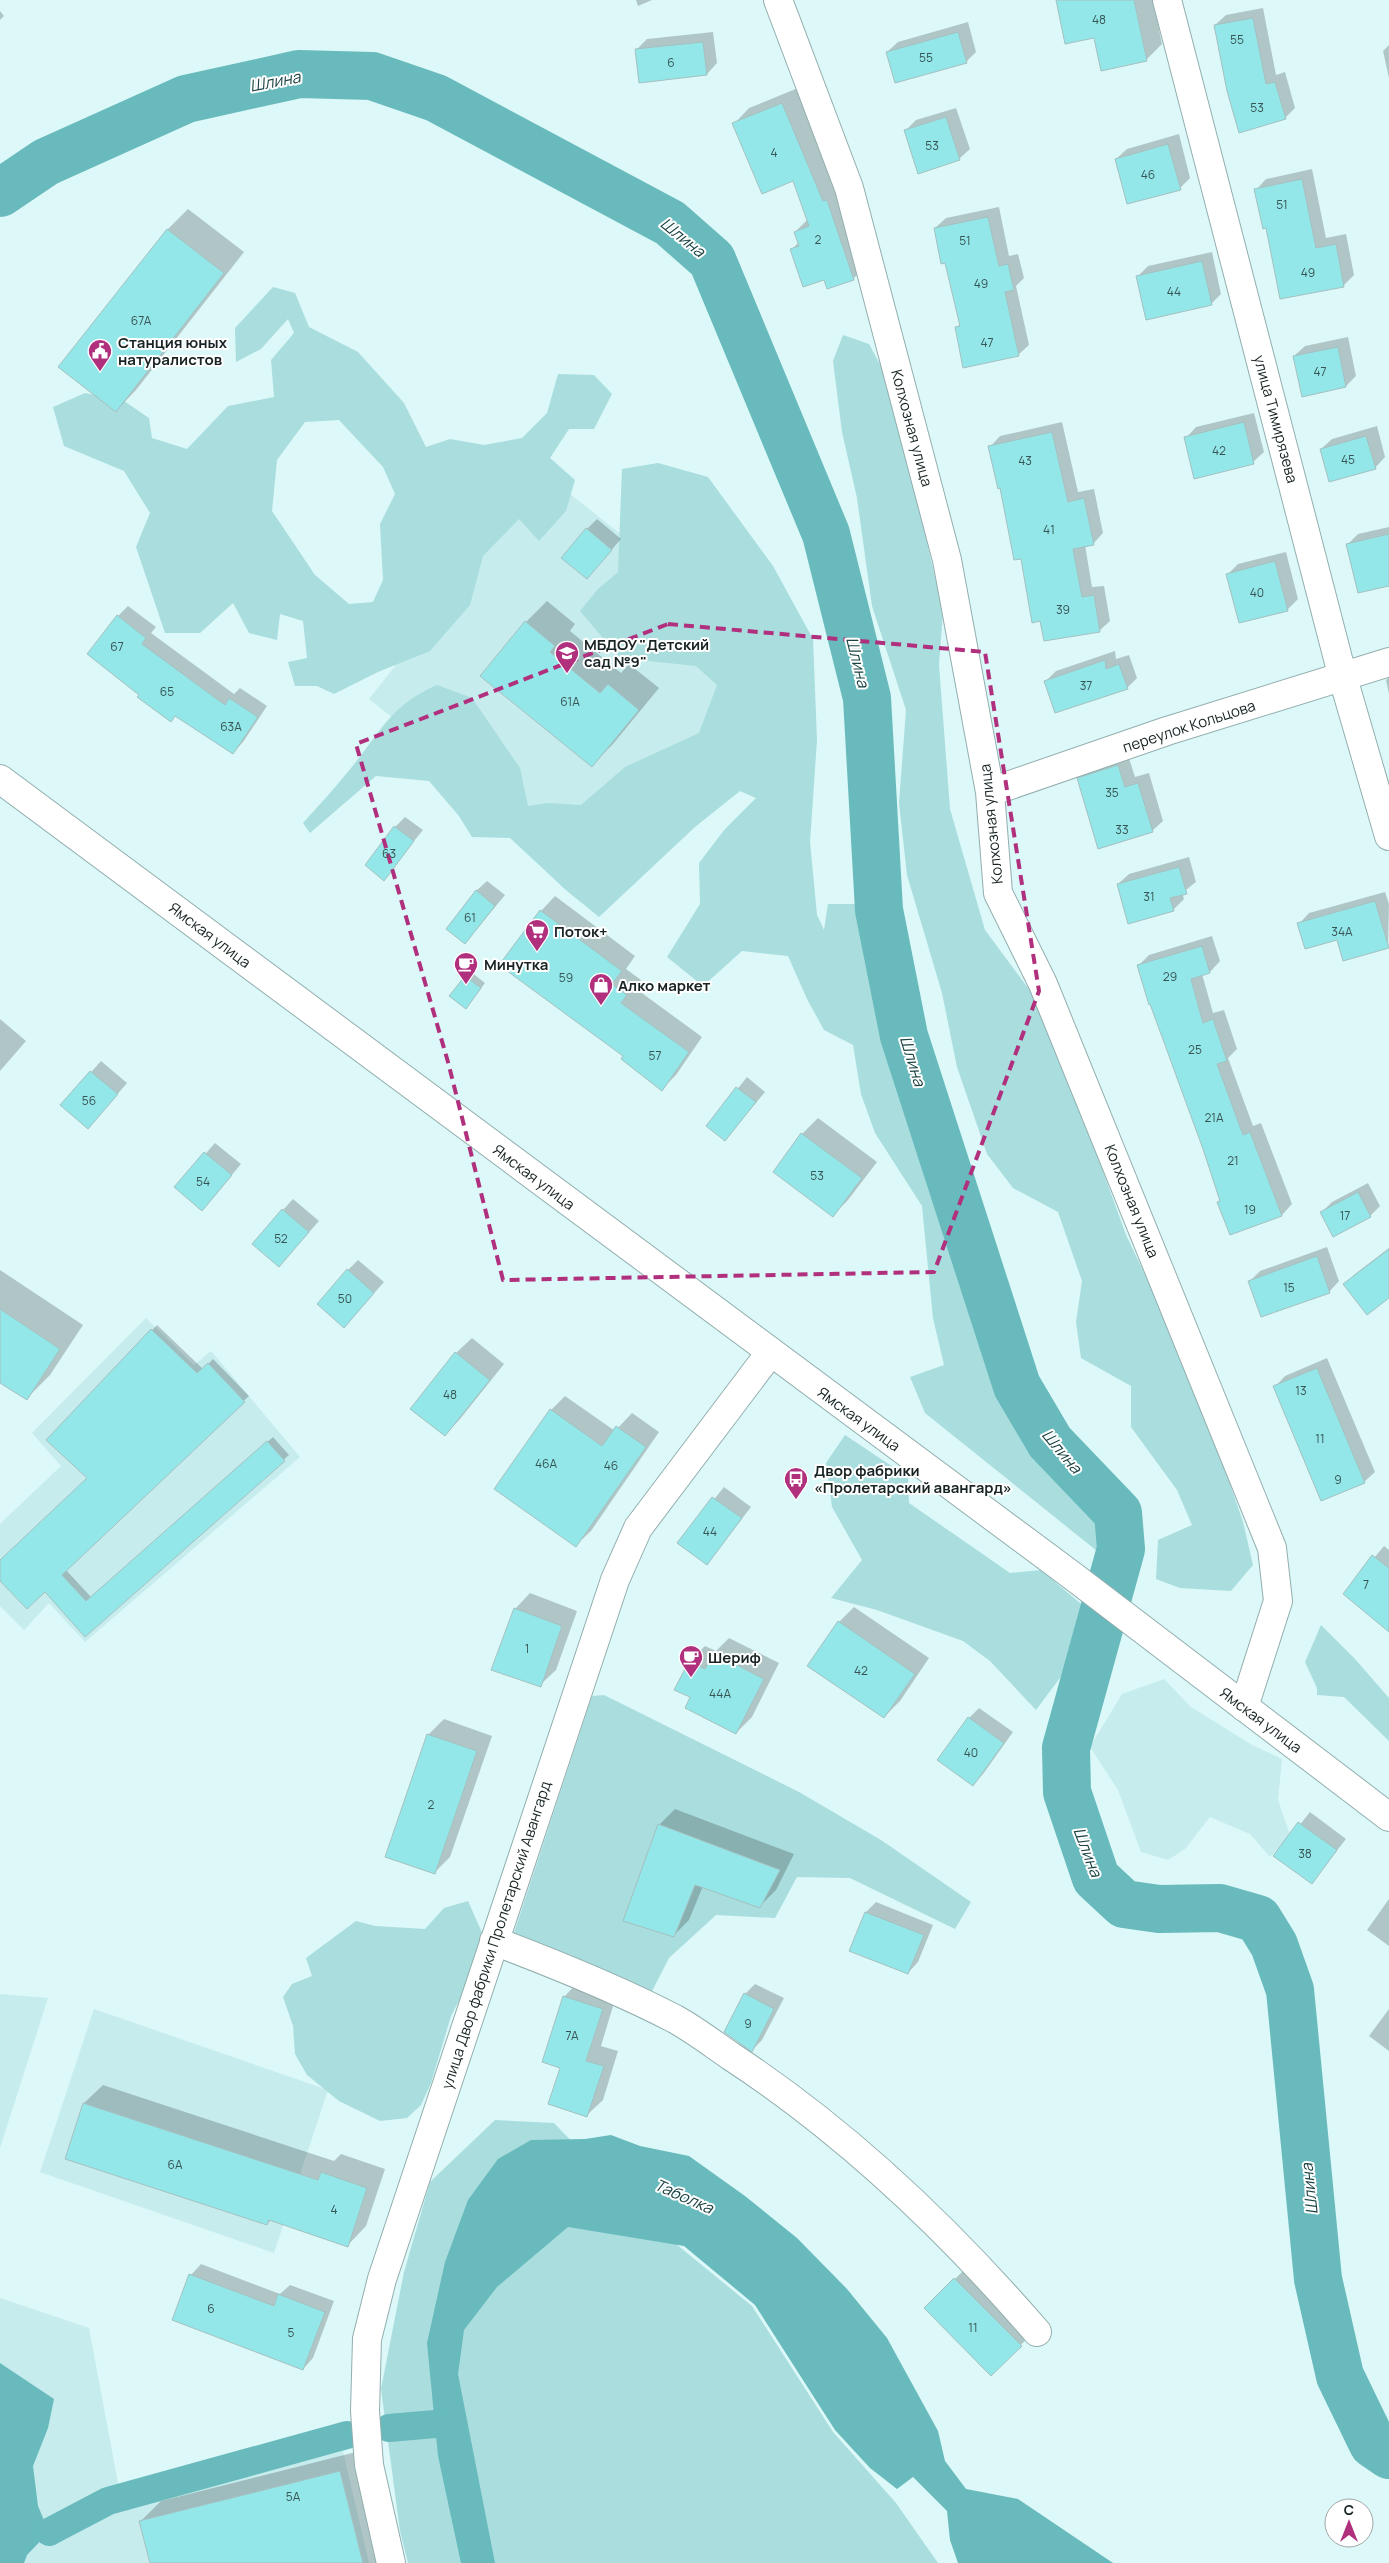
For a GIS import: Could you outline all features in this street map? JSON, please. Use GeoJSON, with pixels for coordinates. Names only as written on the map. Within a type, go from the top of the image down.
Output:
{"type":"FeatureCollection","features":[{"type":"Feature","properties":{"kind":"main road","name":"Колхозная улица"},"geometry":{"type":"LineString","coordinates":[[778,0],[852,197],[947,560],[990,792],[998,893],[1043,984],[1272,1548],[1278,1601],[1244,1707]]}},
{"type":"Feature","properties":{"kind":"main road","name":"улица Тимирязева"},"geometry":{"type":"LineString","coordinates":[[1167,0],[1343,678],[1389,836]]}},
{"type":"Feature","properties":{"kind":"main road","name":"переулок Кольцова"},"geometry":{"type":"LineString","coordinates":[[990,792],[1167,731],[1343,678],[1389,662]]}},
{"type":"Feature","properties":{"kind":"main road","name":"Ямская улица"},"geometry":{"type":"LineString","coordinates":[[0,779],[770,1353],[1070,1574],[1389,1816]]}},
{"type":"Feature","properties":{"kind":"main road","name":"улица Двор фабрики Пролетарский Авангард"},"geometry":{"type":"LineString","coordinates":[[390,2563],[369,2465],[365,2411],[367,2339],[382,2279],[608,1596],[638,1528],[770,1353]]}},
{"type":"Feature","properties":{"kind":"main road"},"geometry":{"type":"LineString","coordinates":[[494,1941],[554,1964],[676,2020],[758,2074],[818,2118],[882,2174],[993,2281],[1037,2332]]}},
{"type":"Feature","properties":{"kind":"highlighted area"},"geometry":{"type":"Polygon","coordinates":[[[668,624],[985,652],[1039,991],[934,1272],[503,1280],[448,1062],[356,744],[668,624]]]}},
{"type":"Feature","properties":{"kind":"shaded area"},"geometry":{"type":"Polygon","coordinates":[[[273,287],[295,293],[309,327],[358,352],[404,403],[426,447],[450,439],[484,445],[522,438],[547,413],[558,374],[594,375],[612,394],[594,429],[569,429],[550,458],[575,480],[566,511],[539,541],[519,519],[483,556],[470,605],[430,651],[378,672],[334,694],[317,686],[295,686],[288,662],[307,658],[303,621],[280,614],[277,640],[249,633],[233,603],[200,633],[165,633],[136,547],[150,513],[124,471],[64,446],[53,407],[85,393],[124,401],[149,418],[152,438],[187,449],[228,406],[274,397],[271,360],[294,333],[288,319],[261,349],[236,362],[235,328],[273,287]],[[339,420],[305,422],[277,460],[272,511],[315,575],[349,604],[373,602],[383,580],[380,524],[395,494],[383,467],[339,420]]]}},
{"type":"Feature","properties":{"kind":"shaded area"},"geometry":{"type":"Polygon","coordinates":[[[843,335],[869,344],[889,381],[943,611],[939,665],[950,809],[985,930],[1045,1011],[1126,1235],[1172,1331],[1215,1440],[1243,1522],[1253,1565],[1231,1591],[1180,1588],[1156,1579],[1158,1540],[1192,1525],[1177,1490],[1131,1427],[1131,1386],[1081,1358],[1076,1322],[1082,1281],[1058,1212],[1013,1188],[987,1154],[957,1067],[942,993],[907,875],[899,803],[906,710],[872,606],[857,498],[842,432],[833,361],[843,335]]]}},
{"type":"Feature","properties":{"kind":"shaded area"},"geometry":{"type":"Polygon","coordinates":[[[658,463],[708,477],[773,566],[813,639],[817,740],[810,842],[817,915],[824,930],[828,904],[860,904],[881,1001],[911,1106],[943,1195],[997,1371],[1019,1428],[1075,1486],[1109,1516],[1102,1555],[925,1413],[910,1377],[944,1365],[933,1318],[922,1206],[875,1133],[861,1094],[853,1045],[824,1030],[807,999],[788,956],[742,951],[703,986],[667,957],[700,904],[699,863],[725,829],[756,798],[740,791],[695,827],[599,917],[567,891],[510,838],[472,837],[459,816],[429,781],[376,776],[310,833],[303,823],[345,775],[397,710],[408,701],[437,685],[472,698],[520,768],[528,806],[548,803],[581,805],[625,767],[699,733],[717,685],[696,666],[620,658],[580,611],[598,589],[618,572],[622,469],[658,463]]]}},
{"type":"Feature","properties":{"kind":"shaded area","name":"МБДОУ \"Детский сад №9\""},"geometry":{"type":"Polygon","coordinates":[[[546,475],[766,649],[589,873],[369,699],[546,475]]]}},
{"type":"Feature","properties":{"kind":"shaded area"},"geometry":{"type":"Polygon","coordinates":[[[146,1318],[194,1365],[211,1351],[300,1457],[85,1642],[49,1603],[24,1630],[0,1606],[0,1524],[61,1466],[32,1433],[146,1318]]]}},
{"type":"Feature","properties":{"kind":"shaded area"},"geometry":{"type":"Polygon","coordinates":[[[845,1435],[908,1477],[909,1503],[1010,1573],[1041,1570],[1087,1609],[1086,1628],[1080,1651],[1036,1710],[990,1661],[963,1641],[877,1610],[831,1598],[862,1560],[832,1507],[826,1463],[845,1435]]]}},
{"type":"Feature","properties":{"kind":"shaded area"},"geometry":{"type":"Polygon","coordinates":[[[1321,1625],[1355,1659],[1389,1698],[1389,1741],[1344,1697],[1317,1695],[1317,1688],[1305,1662],[1321,1625]]]}},
{"type":"Feature","properties":{"kind":"shaded area"},"geometry":{"type":"Polygon","coordinates":[[[1164,1679],[1191,1707],[1252,1745],[1282,1759],[1278,1800],[1290,1835],[1270,1857],[1250,1834],[1210,1817],[1185,1849],[1168,1860],[1141,1852],[1118,1790],[1090,1747],[1122,1694],[1164,1679]]]}},
{"type":"Feature","properties":{"kind":"shaded area"},"geometry":{"type":"Polygon","coordinates":[[[604,1695],[799,1792],[881,1840],[971,1902],[955,1929],[850,1878],[797,1877],[775,1918],[716,1915],[669,1958],[649,1997],[512,1939],[592,1696],[604,1695]]]}},
{"type":"Feature","properties":{"kind":"shaded area"},"geometry":{"type":"Polygon","coordinates":[[[468,1901],[483,1935],[473,1973],[451,2016],[431,2083],[421,2105],[407,2118],[380,2121],[339,2101],[307,2075],[295,2054],[293,2026],[283,1997],[292,1984],[312,1976],[306,1958],[356,1921],[375,1926],[425,1929],[444,1908],[468,1901]]]}},
{"type":"Feature","properties":{"kind":"shaded area"},"geometry":{"type":"Polygon","coordinates":[[[0,1994],[48,1998],[0,2148],[0,1994]]]}},
{"type":"Feature","properties":{"kind":"shaded area"},"geometry":{"type":"Polygon","coordinates":[[[94,2009],[328,2090],[274,2253],[40,2172],[94,2009]]]}},
{"type":"Feature","properties":{"kind":"shaded area"},"geometry":{"type":"Polygon","coordinates":[[[495,2120],[554,2123],[649,2222],[752,2306],[833,2432],[896,2503],[938,2563],[408,2563],[400,2531],[381,2389],[404,2272],[430,2182],[495,2120]]]}},
{"type":"Feature","properties":{"kind":"shaded area"},"geometry":{"type":"Polygon","coordinates":[[[0,2298],[89,2328],[123,2510],[343,2451],[369,2563],[0,2563],[0,2298]]]}},
{"type":"Feature","properties":{"kind":"water","name":"Таболка"},"geometry":{"type":"Polygon","coordinates":[[[611,2135],[640,2146],[689,2156],[745,2196],[797,2238],[847,2289],[887,2338],[938,2431],[945,2461],[966,2489],[1018,2499],[1113,2563],[958,2563],[950,2540],[947,2511],[913,2477],[897,2489],[870,2468],[835,2430],[755,2305],[684,2246],[568,2227],[497,2287],[464,2330],[458,2374],[495,2563],[461,2563],[438,2456],[427,2343],[445,2262],[468,2200],[498,2159],[531,2140],[585,2139],[611,2135]]]}},
{"type":"Feature","properties":{"kind":"water"},"geometry":{"type":"Polygon","coordinates":[[[0,2363],[54,2399],[48,2428],[33,2466],[38,2506],[49,2532],[27,2555],[24,2563],[0,2563],[0,2363]]]}},
{"type":"Feature","properties":{"kind":"building"},"geometry":{"type":"Polygon","coordinates":[[[1056,0],[1134,0],[1147,61],[1101,71],[1094,38],[1065,44],[1056,0]]]}},
{"type":"Feature","properties":{"kind":"building"},"geometry":{"type":"Polygon","coordinates":[[[1253,18],[1266,84],[1275,82],[1286,119],[1239,133],[1227,91],[1214,25],[1253,18]]]}},
{"type":"Feature","properties":{"kind":"building"},"geometry":{"type":"Polygon","coordinates":[[[958,32],[967,63],[895,83],[886,52],[958,32]]]}},
{"type":"Feature","properties":{"kind":"building"},"geometry":{"type":"Polygon","coordinates":[[[703,42],[707,75],[639,83],[635,49],[703,42]]]}},
{"type":"Feature","properties":{"kind":"building"},"geometry":{"type":"Polygon","coordinates":[[[782,103],[823,201],[827,200],[854,280],[827,289],[824,280],[803,287],[790,249],[799,246],[794,232],[809,226],[793,181],[762,194],[732,123],[782,103]]]}},
{"type":"Feature","properties":{"kind":"building"},"geometry":{"type":"Polygon","coordinates":[[[946,117],[960,160],[918,174],[904,130],[946,117]]]}},
{"type":"Feature","properties":{"kind":"building"},"geometry":{"type":"Polygon","coordinates":[[[1168,144],[1181,190],[1127,204],[1115,159],[1168,144]]]}},
{"type":"Feature","properties":{"kind":"building"},"geometry":{"type":"Polygon","coordinates":[[[1302,179],[1316,248],[1336,244],[1344,287],[1280,299],[1266,228],[1263,229],[1254,189],[1302,179]]]}},
{"type":"Feature","properties":{"kind":"building"},"geometry":{"type":"Polygon","coordinates":[[[988,217],[999,266],[1008,264],[1014,290],[1005,292],[1019,356],[963,368],[955,327],[960,326],[945,263],[941,264],[934,228],[988,217]]]}},
{"type":"Feature","properties":{"kind":"building"},"geometry":{"type":"Polygon","coordinates":[[[167,229],[224,273],[116,412],[58,367],[167,229]]]}},
{"type":"Feature","properties":{"kind":"building"},"geometry":{"type":"Polygon","coordinates":[[[1202,261],[1212,305],[1146,320],[1136,276],[1202,261]]]}},
{"type":"Feature","properties":{"kind":"building"},"geometry":{"type":"Polygon","coordinates":[[[1338,347],[1346,387],[1302,397],[1293,356],[1338,347]]]}},
{"type":"Feature","properties":{"kind":"building"},"geometry":{"type":"Polygon","coordinates":[[[1244,422],[1254,464],[1194,479],[1184,437],[1244,422]]]}},
{"type":"Feature","properties":{"kind":"building"},"geometry":{"type":"Polygon","coordinates":[[[1052,432],[1068,502],[1084,498],[1094,545],[1073,549],[1082,597],[1094,595],[1100,632],[1044,641],[1040,621],[1032,623],[1021,559],[1014,560],[1000,488],[998,489],[988,446],[1052,432]]]}},
{"type":"Feature","properties":{"kind":"building"},"geometry":{"type":"Polygon","coordinates":[[[1366,436],[1376,469],[1329,482],[1320,449],[1366,436]]]}},
{"type":"Feature","properties":{"kind":"building"},"geometry":{"type":"Polygon","coordinates":[[[586,528],[612,550],[587,579],[561,558],[586,528]]]}},
{"type":"Feature","properties":{"kind":"building"},"geometry":{"type":"Polygon","coordinates":[[[1389,534],[1389,586],[1358,593],[1346,544],[1389,534]]]}},
{"type":"Feature","properties":{"kind":"building"},"geometry":{"type":"Polygon","coordinates":[[[1275,561],[1288,611],[1239,623],[1226,574],[1275,561]]]}},
{"type":"Feature","properties":{"kind":"building"},"geometry":{"type":"Polygon","coordinates":[[[117,615],[146,638],[142,644],[225,705],[229,698],[258,717],[233,754],[175,716],[171,722],[137,697],[139,695],[87,654],[117,615]]]}},
{"type":"Feature","properties":{"kind":"building"},"geometry":{"type":"Polygon","coordinates":[[[525,621],[555,646],[550,652],[600,693],[608,684],[639,710],[592,767],[480,676],[525,621]]]}},
{"type":"Feature","properties":{"kind":"building"},"geometry":{"type":"Polygon","coordinates":[[[1105,660],[1106,669],[1119,664],[1128,689],[1055,713],[1044,681],[1105,660]]]}},
{"type":"Feature","properties":{"kind":"building"},"geometry":{"type":"Polygon","coordinates":[[[1118,765],[1125,787],[1138,783],[1153,832],[1098,849],[1077,778],[1118,765]]]}},
{"type":"Feature","properties":{"kind":"building"},"geometry":{"type":"Polygon","coordinates":[[[394,826],[414,841],[384,881],[365,865],[394,826]]]}},
{"type":"Feature","properties":{"kind":"building"},"geometry":{"type":"Polygon","coordinates":[[[1179,867],[1187,894],[1170,898],[1174,911],[1128,924],[1117,884],[1179,867]]]}},
{"type":"Feature","properties":{"kind":"building"},"geometry":{"type":"Polygon","coordinates":[[[476,890],[495,906],[465,944],[446,929],[476,890]]]}},
{"type":"Feature","properties":{"kind":"building"},"geometry":{"type":"Polygon","coordinates":[[[1375,901],[1389,948],[1343,961],[1337,940],[1305,949],[1297,923],[1375,901]]]}},
{"type":"Feature","properties":{"kind":"building"},"geometry":{"type":"Polygon","coordinates":[[[540,910],[622,971],[612,984],[627,995],[621,1003],[689,1052],[662,1091],[621,1059],[623,1056],[499,965],[540,910]]]}},
{"type":"Feature","properties":{"kind":"building"},"geometry":{"type":"Polygon","coordinates":[[[1202,946],[1210,973],[1191,979],[1203,1023],[1213,1019],[1227,1061],[1217,1064],[1243,1135],[1250,1132],[1282,1216],[1230,1235],[1217,1202],[1220,1201],[1203,1149],[1149,1005],[1137,965],[1202,946]]]}},
{"type":"Feature","properties":{"kind":"building"},"geometry":{"type":"Polygon","coordinates":[[[465,976],[481,988],[466,1009],[449,996],[465,976]]]}},
{"type":"Feature","properties":{"kind":"building"},"geometry":{"type":"Polygon","coordinates":[[[90,1071],[118,1094],[88,1129],[60,1105],[90,1071]]]}},
{"type":"Feature","properties":{"kind":"building"},"geometry":{"type":"Polygon","coordinates":[[[736,1087],[756,1102],[725,1141],[706,1126],[736,1087]]]}},
{"type":"Feature","properties":{"kind":"building"},"geometry":{"type":"Polygon","coordinates":[[[801,1133],[862,1178],[833,1217],[773,1172],[801,1133]]]}},
{"type":"Feature","properties":{"kind":"building"},"geometry":{"type":"Polygon","coordinates":[[[204,1152],[232,1175],[202,1211],[174,1187],[204,1152]]]}},
{"type":"Feature","properties":{"kind":"building"},"geometry":{"type":"Polygon","coordinates":[[[1358,1192],[1371,1217],[1333,1237],[1320,1212],[1358,1192]]]}},
{"type":"Feature","properties":{"kind":"building"},"geometry":{"type":"Polygon","coordinates":[[[282,1209],[309,1232],[279,1267],[252,1244],[282,1209]]]}},
{"type":"Feature","properties":{"kind":"building"},"geometry":{"type":"Polygon","coordinates":[[[1389,1249],[1389,1298],[1367,1315],[1343,1284],[1389,1249]]]}},
{"type":"Feature","properties":{"kind":"building"},"geometry":{"type":"Polygon","coordinates":[[[1317,1256],[1330,1293],[1261,1317],[1248,1281],[1317,1256]]]}},
{"type":"Feature","properties":{"kind":"building"},"geometry":{"type":"Polygon","coordinates":[[[347,1269],[374,1293],[344,1328],[317,1304],[347,1269]]]}},
{"type":"Feature","properties":{"kind":"building"},"geometry":{"type":"Polygon","coordinates":[[[0,1309],[60,1349],[27,1400],[0,1383],[0,1309]]]}},
{"type":"Feature","properties":{"kind":"building"},"geometry":{"type":"Polygon","coordinates":[[[151,1329],[197,1373],[208,1363],[245,1402],[62,1575],[86,1601],[267,1441],[285,1461],[85,1637],[45,1592],[27,1609],[0,1581],[0,1560],[87,1478],[46,1440],[151,1329]]]}},
{"type":"Feature","properties":{"kind":"building"},"geometry":{"type":"Polygon","coordinates":[[[455,1352],[490,1380],[445,1436],[410,1409],[455,1352]]]}},
{"type":"Feature","properties":{"kind":"building"},"geometry":{"type":"Polygon","coordinates":[[[1317,1368],[1365,1483],[1321,1501],[1273,1386],[1317,1368]]]}},
{"type":"Feature","properties":{"kind":"building"},"geometry":{"type":"Polygon","coordinates":[[[550,1409],[602,1446],[616,1426],[646,1447],[576,1547],[494,1489],[550,1409]]]}},
{"type":"Feature","properties":{"kind":"building"},"geometry":{"type":"Polygon","coordinates":[[[712,1497],[742,1518],[707,1565],[677,1543],[712,1497]]]}},
{"type":"Feature","properties":{"kind":"building"},"geometry":{"type":"Polygon","coordinates":[[[1372,1555],[1389,1568],[1389,1632],[1343,1594],[1372,1555]]]}},
{"type":"Feature","properties":{"kind":"building"},"geometry":{"type":"Polygon","coordinates":[[[514,1608],[562,1626],[541,1687],[491,1670],[514,1608]]]}},
{"type":"Feature","properties":{"kind":"building"},"geometry":{"type":"Polygon","coordinates":[[[838,1621],[915,1674],[884,1718],[807,1666],[838,1621]]]}},
{"type":"Feature","properties":{"kind":"building"},"geometry":{"type":"Polygon","coordinates":[[[713,1653],[764,1679],[736,1734],[685,1708],[690,1697],[674,1690],[689,1661],[705,1669],[713,1653]]]}},
{"type":"Feature","properties":{"kind":"building"},"geometry":{"type":"Polygon","coordinates":[[[968,1717],[1004,1743],[973,1786],[937,1760],[968,1717]]]}},
{"type":"Feature","properties":{"kind":"building"},"geometry":{"type":"Polygon","coordinates":[[[427,1734],[477,1751],[435,1874],[385,1857],[427,1734]]]}},
{"type":"Feature","properties":{"kind":"building"},"geometry":{"type":"Polygon","coordinates":[[[1298,1822],[1337,1850],[1312,1884],[1273,1856],[1298,1822]]]}},
{"type":"Feature","properties":{"kind":"building"},"geometry":{"type":"Polygon","coordinates":[[[658,1824],[780,1870],[760,1908],[695,1885],[674,1937],[623,1921],[658,1824]]]}},
{"type":"Feature","properties":{"kind":"building"},"geometry":{"type":"Polygon","coordinates":[[[865,1912],[924,1935],[908,1974],[849,1951],[865,1912]]]}},
{"type":"Feature","properties":{"kind":"building"},"geometry":{"type":"Polygon","coordinates":[[[744,1993],[774,2009],[752,2052],[724,2032],[744,1993]]]}},
{"type":"Feature","properties":{"kind":"building"},"geometry":{"type":"Polygon","coordinates":[[[563,1996],[603,2009],[586,2061],[604,2066],[587,2117],[548,2104],[560,2068],[542,2062],[563,1996]]]}},
{"type":"Feature","properties":{"kind":"building"},"geometry":{"type":"Polygon","coordinates":[[[83,2103],[318,2180],[321,2172],[367,2188],[348,2247],[269,2220],[267,2225],[65,2159],[83,2103]]]}},
{"type":"Feature","properties":{"kind":"building"},"geometry":{"type":"Polygon","coordinates":[[[189,2274],[274,2306],[278,2294],[325,2312],[303,2370],[172,2320],[189,2274]]]}},
{"type":"Feature","properties":{"kind":"building"},"geometry":{"type":"Polygon","coordinates":[[[954,2278],[1022,2346],[991,2376],[924,2308],[954,2278]]]}},
{"type":"Feature","properties":{"kind":"building"},"geometry":{"type":"Polygon","coordinates":[[[340,2471],[363,2563],[150,2563],[139,2521],[340,2471]]]}},
{"type":"Feature","properties":{"kind":"waterway","name":"Шлина"},"geometry":{"type":"LineString","coordinates":[[0,193],[46,162],[186,99],[299,74],[372,76],[436,98],[670,223],[712,260],[826,534],[867,698],[879,910],[904,1036],[1017,1386],[1050,1442],[1118,1513],[1121,1549],[1066,1748],[1067,1792],[1096,1878],[1124,1904],[1159,1909],[1220,1908],[1258,1919],[1274,1945],[1290,1990],[1318,2279],[1340,2376],[1373,2444],[1389,2455]]}},
{"type":"Feature","properties":{"kind":"waterway"},"geometry":{"type":"LineString","coordinates":[[389,2428],[435,2424]]}},
{"type":"Feature","properties":{"kind":"waterway"},"geometry":{"type":"LineString","coordinates":[[49,2532],[108,2501],[347,2435]]}},
{"type":"Feature","properties":{"kind":"place","name":"Станция юных натуралистов"},"geometry":{"type":"Point","coordinates":[100,372]}},
{"type":"Feature","properties":{"kind":"place","name":"МБДОУ \"Детский сад №9\""},"geometry":{"type":"Point","coordinates":[567,674]}},
{"type":"Feature","properties":{"kind":"place","name":"Поток+"},"geometry":{"type":"Point","coordinates":[537,952]}},
{"type":"Feature","properties":{"kind":"place","name":"Минутка"},"geometry":{"type":"Point","coordinates":[466,985]}},
{"type":"Feature","properties":{"kind":"place","name":"Алко маркет"},"geometry":{"type":"Point","coordinates":[601,1006]}},
{"type":"Feature","properties":{"kind":"place","name":"Двор фабрики «Пролетарский авангард»"},"geometry":{"type":"Point","coordinates":[796,1500]}},
{"type":"Feature","properties":{"kind":"place","name":"Шериф"},"geometry":{"type":"Point","coordinates":[691,1678]}}]}
